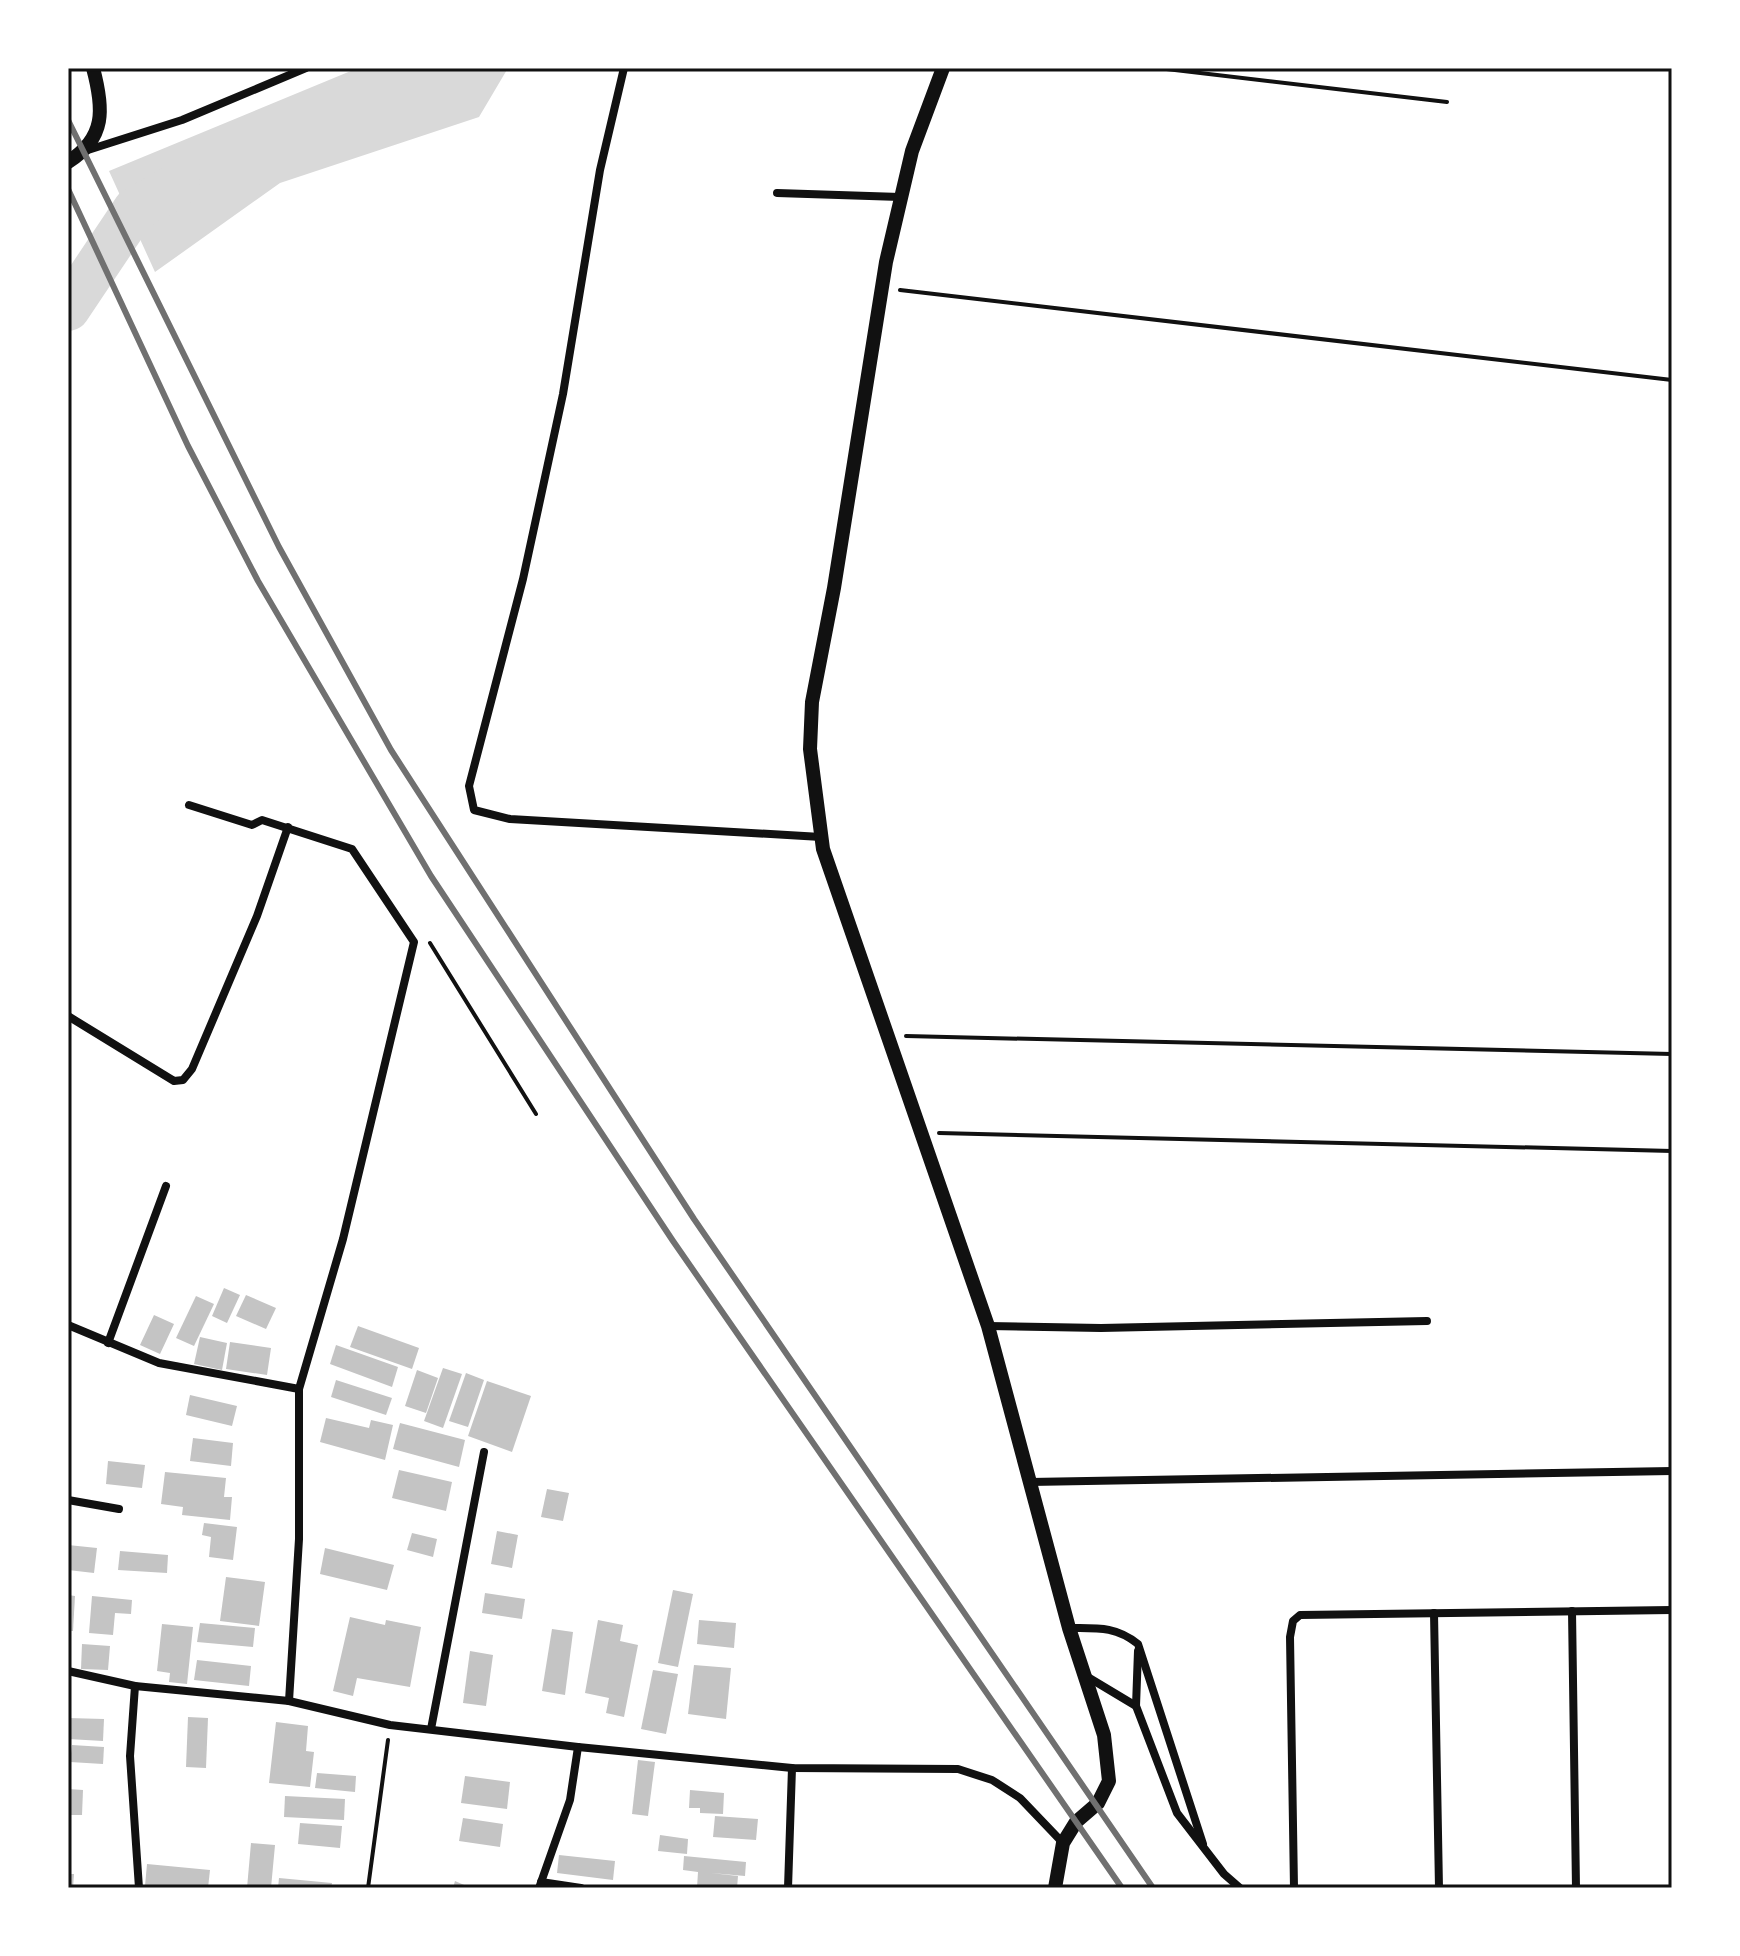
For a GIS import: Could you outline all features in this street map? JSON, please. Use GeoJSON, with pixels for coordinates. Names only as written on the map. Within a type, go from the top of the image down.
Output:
{"type":"FeatureCollection","features":[{"type":"Feature","properties":{"kind":"street"},"geometry":{"type":"LineString","coordinates":[[88,150],[99,127],[100,105],[93,68]]}},
{"type":"Feature","properties":{"kind":"street"},"geometry":{"type":"LineString","coordinates":[[68,162],[88,150],[182,120],[306,68]]}},
{"type":"Feature","properties":{"kind":"street"},"geometry":{"type":"LineString","coordinates":[[624,68],[600,170],[563,394],[523,579],[469,786],[474,810],[510,819],[821,837]]}},
{"type":"Feature","properties":{"kind":"street"},"geometry":{"type":"LineString","coordinates":[[943,68],[900,197],[882,287],[839,559],[812,702],[810,749],[821,837],[988,1326],[1069,1628],[1104,1735],[1109,1781],[1098,1803],[1076,1822],[1063,1843],[1055,1888]]}},
{"type":"Feature","properties":{"kind":"street"},"geometry":{"type":"LineString","coordinates":[[777,193],[900,197]]}},
{"type":"Feature","properties":{"kind":"street"},"geometry":{"type":"LineString","coordinates":[[189,805],[252,825],[262,820],[288,827],[352,849],[414,942],[343,1239],[299,1389],[299,1539],[289,1701]]}},
{"type":"Feature","properties":{"kind":"street"},"geometry":{"type":"LineString","coordinates":[[68,1016],[174,1081],[183,1080],[192,1069],[257,916],[288,827]]}},
{"type":"Feature","properties":{"kind":"street"},"geometry":{"type":"LineString","coordinates":[[108,1343],[166,1186]]}},
{"type":"Feature","properties":{"kind":"street"},"geometry":{"type":"LineString","coordinates":[[988,1326],[1101,1328],[1427,1321]]}},
{"type":"Feature","properties":{"kind":"street"},"geometry":{"type":"LineString","coordinates":[[68,1325],[159,1363],[299,1389]]}},
{"type":"Feature","properties":{"kind":"street"},"geometry":{"type":"LineString","coordinates":[[431,1729],[484,1452]]}},
{"type":"Feature","properties":{"kind":"street"},"geometry":{"type":"LineString","coordinates":[[1030,1482],[1672,1471]]}},
{"type":"Feature","properties":{"kind":"street"},"geometry":{"type":"LineString","coordinates":[[68,1500],[119,1509]]}},
{"type":"Feature","properties":{"kind":"street"},"geometry":{"type":"LineString","coordinates":[[1294,1888],[1290,1637],[1293,1621],[1300,1615],[1672,1610]]}},
{"type":"Feature","properties":{"kind":"street"},"geometry":{"type":"LineString","coordinates":[[1572,1611],[1576,1888]]}},
{"type":"Feature","properties":{"kind":"street"},"geometry":{"type":"LineString","coordinates":[[1434,1613],[1439,1888]]}},
{"type":"Feature","properties":{"kind":"street"},"geometry":{"type":"LineString","coordinates":[[1069,1628],[1110,1628],[1125,1633],[1138,1644],[1203,1844]]}},
{"type":"Feature","properties":{"kind":"street"},"geometry":{"type":"LineString","coordinates":[[1138,1644],[1136,1706],[1177,1813],[1224,1874],[1240,1888]]}},
{"type":"Feature","properties":{"kind":"street"},"geometry":{"type":"LineString","coordinates":[[68,1671],[135,1686],[289,1701],[390,1725],[578,1747],[792,1768],[958,1769],[992,1780],[1020,1798],[1063,1843]]}},
{"type":"Feature","properties":{"kind":"street"},"geometry":{"type":"LineString","coordinates":[[1084,1675],[1136,1706]]}},
{"type":"Feature","properties":{"kind":"street"},"geometry":{"type":"LineString","coordinates":[[135,1686],[130,1756],[139,1888]]}},
{"type":"Feature","properties":{"kind":"street"},"geometry":{"type":"LineString","coordinates":[[578,1747],[570,1800],[540,1885],[581,1888]]}},
{"type":"Feature","properties":{"kind":"street"},"geometry":{"type":"LineString","coordinates":[[788,1888],[792,1768]]}},
{"type":"Feature","properties":{"kind":"path"},"geometry":{"type":"LineString","coordinates":[[1158,68],[1447,102]]}},
{"type":"Feature","properties":{"kind":"path"},"geometry":{"type":"LineString","coordinates":[[882,287],[1672,380]]}},
{"type":"Feature","properties":{"kind":"path"},"geometry":{"type":"LineString","coordinates":[[414,942],[429,940],[536,1114]]}},
{"type":"Feature","properties":{"kind":"path"},"geometry":{"type":"LineString","coordinates":[[888,1035],[1672,1054]]}},
{"type":"Feature","properties":{"kind":"path"},"geometry":{"type":"LineString","coordinates":[[921,1132],[1672,1151]]}},
{"type":"Feature","properties":{"kind":"path"},"geometry":{"type":"LineString","coordinates":[[368,1888],[390,1725]]}},
{"type":"Feature","properties":{"kind":"shaded area"},"geometry":{"type":"Polygon","coordinates":[[[358,68],[508,68],[479,117],[280,183],[155,272],[109,171],[358,68]]]}},
{"type":"Feature","properties":{"kind":"building"},"geometry":{"type":"Polygon","coordinates":[[[224,1288],[240,1295],[227,1323],[212,1316],[224,1288]]]}},
{"type":"Feature","properties":{"kind":"building"},"geometry":{"type":"Polygon","coordinates":[[[246,1295],[276,1308],[266,1329],[236,1316],[246,1295]]]}},
{"type":"Feature","properties":{"kind":"building"},"geometry":{"type":"Polygon","coordinates":[[[196,1296],[214,1304],[194,1346],[176,1338],[196,1296]]]}},
{"type":"Feature","properties":{"kind":"building"},"geometry":{"type":"Polygon","coordinates":[[[154,1315],[174,1324],[160,1354],[140,1345],[154,1315]]]}},
{"type":"Feature","properties":{"kind":"building"},"geometry":{"type":"Polygon","coordinates":[[[358,1326],[419,1348],[412,1369],[350,1347],[358,1326]]]}},
{"type":"Feature","properties":{"kind":"building"},"geometry":{"type":"Polygon","coordinates":[[[200,1337],[227,1343],[222,1370],[194,1364],[200,1337]]]}},
{"type":"Feature","properties":{"kind":"building"},"geometry":{"type":"Polygon","coordinates":[[[230,1342],[271,1348],[267,1375],[226,1369],[230,1342]]]}},
{"type":"Feature","properties":{"kind":"building"},"geometry":{"type":"Polygon","coordinates":[[[336,1345],[398,1367],[392,1387],[330,1364],[336,1345]]]}},
{"type":"Feature","properties":{"kind":"building"},"geometry":{"type":"Polygon","coordinates":[[[443,1368],[462,1374],[443,1428],[424,1421],[443,1368]]]}},
{"type":"Feature","properties":{"kind":"building"},"geometry":{"type":"Polygon","coordinates":[[[417,1370],[438,1378],[426,1413],[405,1406],[417,1370]]]}},
{"type":"Feature","properties":{"kind":"building"},"geometry":{"type":"Polygon","coordinates":[[[466,1373],[484,1380],[468,1427],[449,1421],[466,1373]]]}},
{"type":"Feature","properties":{"kind":"building"},"geometry":{"type":"Polygon","coordinates":[[[336,1380],[392,1398],[386,1415],[331,1397],[336,1380]]]}},
{"type":"Feature","properties":{"kind":"building"},"geometry":{"type":"Polygon","coordinates":[[[487,1381],[531,1396],[512,1452],[468,1436],[487,1381]]]}},
{"type":"Feature","properties":{"kind":"building"},"geometry":{"type":"Polygon","coordinates":[[[190,1395],[237,1406],[232,1426],[186,1415],[190,1395]]]}},
{"type":"Feature","properties":{"kind":"building"},"geometry":{"type":"Polygon","coordinates":[[[326,1418],[369,1428],[371,1420],[393,1425],[385,1460],[320,1442],[326,1418]]]}},
{"type":"Feature","properties":{"kind":"building"},"geometry":{"type":"Polygon","coordinates":[[[400,1423],[465,1440],[459,1467],[393,1449],[400,1423]]]}},
{"type":"Feature","properties":{"kind":"building"},"geometry":{"type":"Polygon","coordinates":[[[193,1438],[233,1443],[231,1466],[190,1461],[193,1438]]]}},
{"type":"Feature","properties":{"kind":"building"},"geometry":{"type":"Polygon","coordinates":[[[108,1461],[145,1465],[142,1488],[106,1484],[108,1461]]]}},
{"type":"Feature","properties":{"kind":"building"},"geometry":{"type":"Polygon","coordinates":[[[399,1470],[452,1482],[446,1511],[392,1498],[399,1470]]]}},
{"type":"Feature","properties":{"kind":"building"},"geometry":{"type":"Polygon","coordinates":[[[165,1472],[226,1478],[224,1497],[232,1497],[230,1520],[182,1515],[183,1507],[161,1504],[165,1472]]]}},
{"type":"Feature","properties":{"kind":"building"},"geometry":{"type":"Polygon","coordinates":[[[547,1489],[569,1493],[563,1521],[541,1517],[547,1489]]]}},
{"type":"Feature","properties":{"kind":"building"},"geometry":{"type":"Polygon","coordinates":[[[204,1523],[237,1527],[233,1560],[209,1557],[211,1537],[202,1535],[204,1523]]]}},
{"type":"Feature","properties":{"kind":"building"},"geometry":{"type":"Polygon","coordinates":[[[497,1531],[518,1535],[512,1568],[491,1564],[497,1531]]]}},
{"type":"Feature","properties":{"kind":"building"},"geometry":{"type":"Polygon","coordinates":[[[412,1533],[437,1539],[433,1557],[407,1550],[412,1533]]]}},
{"type":"Feature","properties":{"kind":"building"},"geometry":{"type":"Polygon","coordinates":[[[68,1545],[97,1548],[94,1573],[68,1570],[68,1545]]]}},
{"type":"Feature","properties":{"kind":"building"},"geometry":{"type":"Polygon","coordinates":[[[325,1548],[394,1565],[387,1590],[320,1574],[325,1548]]]}},
{"type":"Feature","properties":{"kind":"building"},"geometry":{"type":"Polygon","coordinates":[[[120,1551],[168,1555],[167,1573],[118,1570],[120,1551]]]}},
{"type":"Feature","properties":{"kind":"building"},"geometry":{"type":"Polygon","coordinates":[[[226,1577],[265,1582],[259,1626],[220,1621],[226,1577]]]}},
{"type":"Feature","properties":{"kind":"building"},"geometry":{"type":"Polygon","coordinates":[[[673,1590],[693,1594],[678,1667],[658,1663],[673,1590]]]}},
{"type":"Feature","properties":{"kind":"building"},"geometry":{"type":"Polygon","coordinates":[[[485,1593],[525,1599],[522,1619],[482,1613],[485,1593]]]}},
{"type":"Feature","properties":{"kind":"building"},"geometry":{"type":"Polygon","coordinates":[[[68,1595],[75,1596],[73,1631],[68,1631],[68,1595]]]}},
{"type":"Feature","properties":{"kind":"building"},"geometry":{"type":"Polygon","coordinates":[[[92,1596],[132,1600],[131,1614],[115,1613],[113,1635],[89,1633],[92,1596]]]}},
{"type":"Feature","properties":{"kind":"building"},"geometry":{"type":"Polygon","coordinates":[[[350,1617],[385,1625],[386,1620],[421,1627],[410,1687],[357,1678],[353,1696],[333,1691],[350,1617]]]}},
{"type":"Feature","properties":{"kind":"building"},"geometry":{"type":"Polygon","coordinates":[[[598,1620],[623,1625],[620,1641],[638,1645],[624,1717],[606,1713],[609,1698],[585,1693],[598,1620]]]}},
{"type":"Feature","properties":{"kind":"building"},"geometry":{"type":"Polygon","coordinates":[[[699,1620],[736,1623],[734,1648],[697,1644],[699,1620]]]}},
{"type":"Feature","properties":{"kind":"building"},"geometry":{"type":"Polygon","coordinates":[[[200,1623],[255,1628],[253,1647],[197,1642],[200,1623]]]}},
{"type":"Feature","properties":{"kind":"building"},"geometry":{"type":"Polygon","coordinates":[[[162,1624],[193,1627],[187,1684],[169,1682],[170,1673],[157,1671],[162,1624]]]}},
{"type":"Feature","properties":{"kind":"building"},"geometry":{"type":"Polygon","coordinates":[[[552,1629],[573,1632],[565,1695],[542,1691],[552,1629]]]}},
{"type":"Feature","properties":{"kind":"building"},"geometry":{"type":"Polygon","coordinates":[[[82,1644],[110,1646],[108,1670],[81,1669],[82,1644]]]}},
{"type":"Feature","properties":{"kind":"building"},"geometry":{"type":"Polygon","coordinates":[[[470,1651],[493,1655],[486,1706],[463,1703],[470,1651]]]}},
{"type":"Feature","properties":{"kind":"building"},"geometry":{"type":"Polygon","coordinates":[[[197,1660],[251,1666],[249,1686],[194,1680],[197,1660]]]}},
{"type":"Feature","properties":{"kind":"building"},"geometry":{"type":"Polygon","coordinates":[[[694,1665],[731,1668],[726,1719],[688,1714],[694,1665]]]}},
{"type":"Feature","properties":{"kind":"building"},"geometry":{"type":"Polygon","coordinates":[[[653,1670],[678,1674],[666,1734],[641,1729],[653,1670]]]}},
{"type":"Feature","properties":{"kind":"building"},"geometry":{"type":"Polygon","coordinates":[[[188,1717],[208,1718],[206,1768],[186,1767],[188,1717]]]}},
{"type":"Feature","properties":{"kind":"building"},"geometry":{"type":"Polygon","coordinates":[[[68,1718],[104,1719],[103,1741],[68,1739],[68,1718]]]}},
{"type":"Feature","properties":{"kind":"building"},"geometry":{"type":"Polygon","coordinates":[[[276,1722],[308,1726],[306,1751],[314,1752],[310,1787],[269,1783],[276,1722]]]}},
{"type":"Feature","properties":{"kind":"building"},"geometry":{"type":"Polygon","coordinates":[[[72,1745],[104,1747],[103,1764],[70,1762],[72,1745]]]}},
{"type":"Feature","properties":{"kind":"building"},"geometry":{"type":"Polygon","coordinates":[[[638,1760],[655,1762],[648,1816],[632,1814],[638,1760]]]}},
{"type":"Feature","properties":{"kind":"building"},"geometry":{"type":"Polygon","coordinates":[[[317,1773],[356,1776],[355,1792],[315,1788],[317,1773]]]}},
{"type":"Feature","properties":{"kind":"building"},"geometry":{"type":"Polygon","coordinates":[[[465,1776],[510,1782],[507,1809],[461,1803],[465,1776]]]}},
{"type":"Feature","properties":{"kind":"building"},"geometry":{"type":"Polygon","coordinates":[[[68,1789],[83,1790],[82,1815],[68,1815],[68,1789]]]}},
{"type":"Feature","properties":{"kind":"building"},"geometry":{"type":"Polygon","coordinates":[[[690,1790],[724,1793],[723,1814],[700,1813],[700,1808],[689,1808],[690,1790]]]}},
{"type":"Feature","properties":{"kind":"building"},"geometry":{"type":"Polygon","coordinates":[[[285,1796],[345,1799],[344,1820],[284,1817],[285,1796]]]}},
{"type":"Feature","properties":{"kind":"building"},"geometry":{"type":"Polygon","coordinates":[[[715,1816],[758,1819],[756,1840],[713,1837],[715,1816]]]}},
{"type":"Feature","properties":{"kind":"building"},"geometry":{"type":"Polygon","coordinates":[[[463,1818],[503,1824],[500,1847],[459,1841],[463,1818]]]}},
{"type":"Feature","properties":{"kind":"building"},"geometry":{"type":"Polygon","coordinates":[[[300,1823],[342,1826],[340,1848],[298,1844],[300,1823]]]}},
{"type":"Feature","properties":{"kind":"building"},"geometry":{"type":"Polygon","coordinates":[[[660,1835],[688,1839],[687,1854],[658,1851],[660,1835]]]}},
{"type":"Feature","properties":{"kind":"building"},"geometry":{"type":"Polygon","coordinates":[[[251,1843],[275,1845],[271,1888],[247,1888],[251,1843]]]}},
{"type":"Feature","properties":{"kind":"building"},"geometry":{"type":"Polygon","coordinates":[[[559,1855],[615,1861],[613,1880],[557,1873],[559,1855]]]}},
{"type":"Feature","properties":{"kind":"building"},"geometry":{"type":"Polygon","coordinates":[[[684,1856],[746,1862],[745,1876],[711,1873],[738,1876],[737,1888],[697,1888],[698,1872],[683,1870],[684,1856]]]}},
{"type":"Feature","properties":{"kind":"building"},"geometry":{"type":"Polygon","coordinates":[[[147,1864],[210,1870],[208,1888],[145,1886],[147,1864]]]}},
{"type":"Feature","properties":{"kind":"building"},"geometry":{"type":"Polygon","coordinates":[[[68,1874],[74,1874],[73,1888],[68,1888],[68,1874]]]}},
{"type":"Feature","properties":{"kind":"building"},"geometry":{"type":"Polygon","coordinates":[[[279,1878],[332,1883],[331,1888],[278,1888],[279,1878]]]}},
{"type":"Feature","properties":{"kind":"building"},"geometry":{"type":"Polygon","coordinates":[[[455,1881],[471,1888],[453,1888],[455,1881]]]}},
{"type":"Feature","properties":{"kind":"waterway"},"geometry":{"type":"LineString","coordinates":[[68,309],[135,209],[178,185]]}},
{"type":"Feature","properties":{"kind":"railway"},"geometry":{"type":"LineString","coordinates":[[68,120],[279,547],[391,750],[694,1219],[1153,1888]]}},
{"type":"Feature","properties":{"kind":"railway"},"geometry":{"type":"LineString","coordinates":[[68,189],[188,446],[258,581],[431,876],[673,1241],[1122,1888]]}}]}
